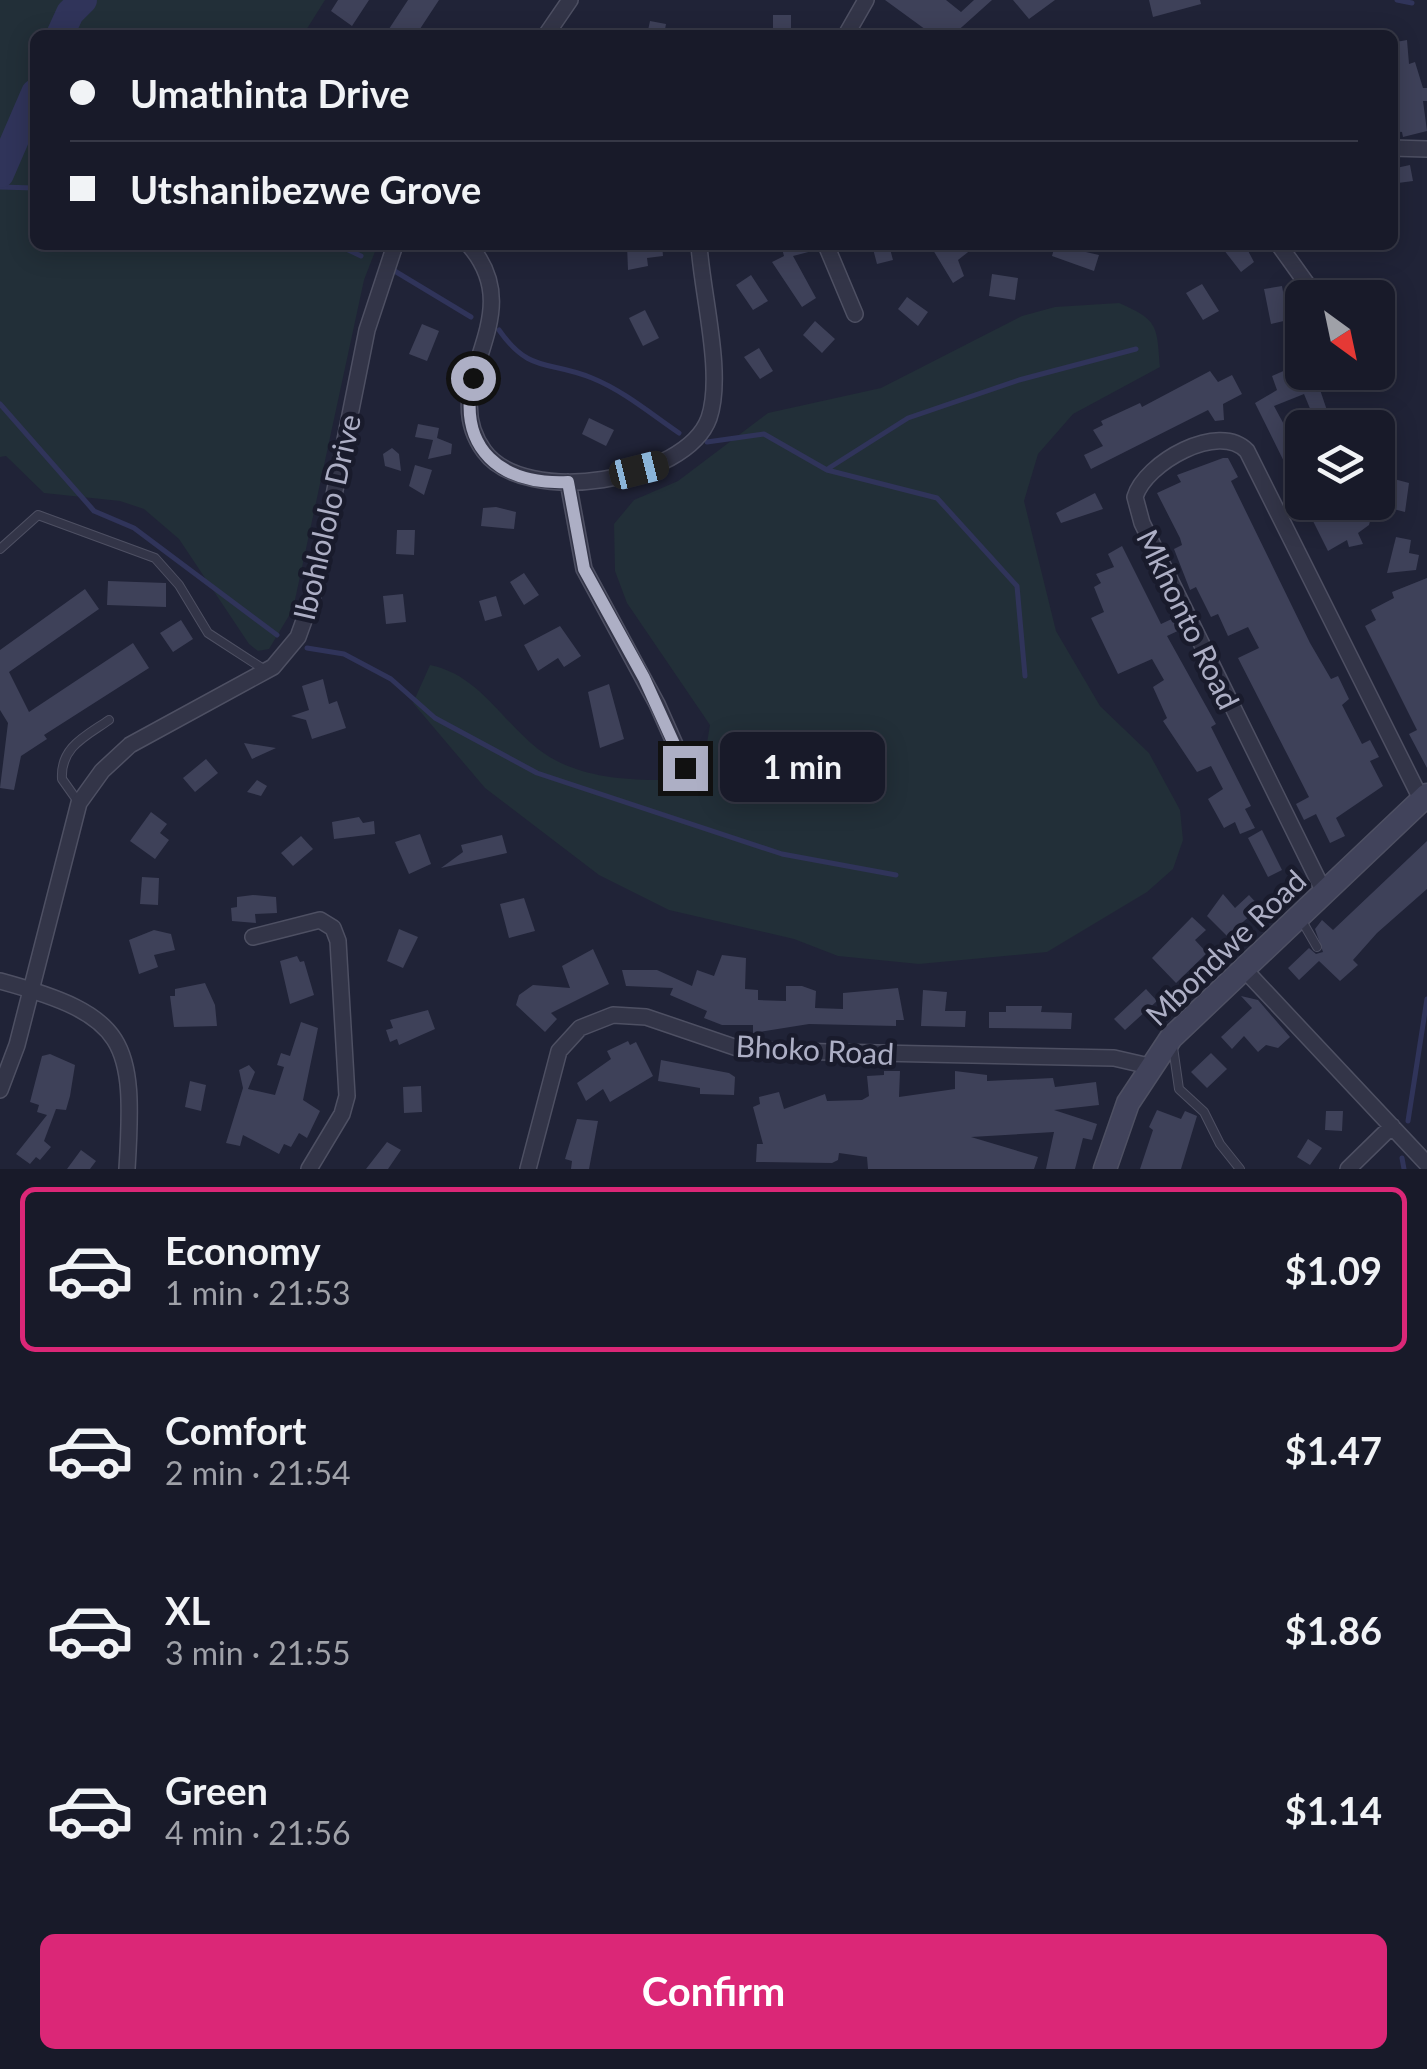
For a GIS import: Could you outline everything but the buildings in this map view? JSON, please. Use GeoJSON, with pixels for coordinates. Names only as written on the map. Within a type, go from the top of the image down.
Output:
{"type":"FeatureCollection","features":[{"type":"Feature","properties":{"kind":"street"},"geometry":{"type":"LineString","coordinates":[[549,30],[570,0]]}},
{"type":"Feature","properties":{"kind":"street"},"geometry":{"type":"LineString","coordinates":[[849,30],[866,0]]}},
{"type":"Feature","properties":{"kind":"street"},"geometry":{"type":"LineString","coordinates":[[1398,148],[1427,149]]}},
{"type":"Feature","properties":{"kind":"street","name":"Ibohlololo Drive"},"geometry":{"type":"LineString","coordinates":[[0,1090],[31,990],[79,803],[102,771],[130,745],[265,670],[283,658],[298,636],[315,590],[368,330],[393,250]]}},
{"type":"Feature","properties":{"kind":"street"},"geometry":{"type":"LineString","coordinates":[[472,250],[484,266],[494,301],[469,402],[474,434],[491,461],[511,475],[534,482],[568,482],[671,461],[688,450],[705,428],[714,392],[700,250]]}},
{"type":"Feature","properties":{"kind":"street"},"geometry":{"type":"LineString","coordinates":[[828,250],[855,314]]}},
{"type":"Feature","properties":{"kind":"street"},"geometry":{"type":"LineString","coordinates":[[1283,250],[1305,280]]}},
{"type":"Feature","properties":{"kind":"street","name":"Mkhonto Road"},"geometry":{"type":"LineString","coordinates":[[1324,892],[1142,524],[1136,497],[1147,476],[1194,448],[1220,439],[1234,440],[1247,451],[1424,798]]}},
{"type":"Feature","properties":{"kind":"street"},"geometry":{"type":"LineString","coordinates":[[568,482],[584,569],[657,704],[685,768]]}},
{"type":"Feature","properties":{"kind":"street","name":"Mbondwe Road"},"geometry":{"type":"LineString","coordinates":[[1105,1169],[1128,1103],[1171,1038],[1424,798]]}},
{"type":"Feature","properties":{"kind":"street"},"geometry":{"type":"LineString","coordinates":[[254,938],[320,920],[333,928],[338,942],[347,1096],[342,1114],[309,1169]]}},
{"type":"Feature","properties":{"kind":"street"},"geometry":{"type":"LineString","coordinates":[[1243,968],[1425,1158]]}},
{"type":"Feature","properties":{"kind":"street"},"geometry":{"type":"LineString","coordinates":[[0,981],[83,1008],[98,1018],[120,1046],[129,1079],[127,1169]]}},
{"type":"Feature","properties":{"kind":"street","name":"Bhoko Road"},"geometry":{"type":"LineString","coordinates":[[528,1169],[559,1051],[580,1028],[612,1014],[646,1018],[743,1050],[1114,1058],[1150,1066]]}},
{"type":"Feature","properties":{"kind":"street"},"geometry":{"type":"LineString","coordinates":[[1348,1169],[1392,1126]]}},
{"type":"Feature","properties":{"kind":"lane"},"geometry":{"type":"LineString","coordinates":[[0,548],[38,515],[144,552],[155,558],[180,586],[208,632],[265,670]]}},
{"type":"Feature","properties":{"kind":"lane"},"geometry":{"type":"LineString","coordinates":[[79,803],[62,779],[64,757],[73,744],[108,720]]}},
{"type":"Feature","properties":{"kind":"lane"},"geometry":{"type":"LineString","coordinates":[[1299,915],[1317,947]]}},
{"type":"Feature","properties":{"kind":"lane"},"geometry":{"type":"LineString","coordinates":[[1171,1038],[1179,1089],[1204,1112],[1220,1144],[1240,1169]]}},
{"type":"Feature","properties":{"kind":"shaded area"},"geometry":{"type":"Polygon","coordinates":[[[0,0],[325,0],[306,30],[30,30],[30,250],[376,250],[364,280],[293,609],[269,649],[258,651],[249,644],[179,539],[144,509],[120,501],[44,493],[6,456],[0,457],[0,0]]]}},
{"type":"Feature","properties":{"kind":"shaded area"},"geometry":{"type":"Polygon","coordinates":[[[1119,303],[1141,314],[1153,326],[1160,367],[1073,414],[1038,454],[1024,501],[1056,631],[1100,706],[1149,753],[1180,810],[1183,840],[1173,869],[1147,892],[1047,952],[919,964],[838,956],[794,939],[669,910],[599,875],[485,788],[413,703],[430,665],[447,670],[476,688],[538,749],[574,768],[638,780],[701,778],[710,725],[627,603],[615,571],[614,524],[634,500],[678,481],[768,413],[881,388],[1022,316],[1055,307],[1119,303]]]}},
{"type":"Feature","properties":{"kind":"waterway"},"geometry":{"type":"LineString","coordinates":[[62,30],[70,13],[83,0]]}},
{"type":"Feature","properties":{"kind":"waterway"},"geometry":{"type":"LineString","coordinates":[[1397,0],[1412,3]]}},
{"type":"Feature","properties":{"kind":"waterway"},"geometry":{"type":"LineString","coordinates":[[0,174],[30,105]]}},
{"type":"Feature","properties":{"kind":"waterway"},"geometry":{"type":"LineString","coordinates":[[0,187],[30,188]]}},
{"type":"Feature","properties":{"kind":"waterway"},"geometry":{"type":"LineString","coordinates":[[348,250],[361,256]]}},
{"type":"Feature","properties":{"kind":"waterway"},"geometry":{"type":"LineString","coordinates":[[393,270],[471,317]]}},
{"type":"Feature","properties":{"kind":"waterway"},"geometry":{"type":"LineString","coordinates":[[499,330],[530,360],[604,383],[679,433]]}},
{"type":"Feature","properties":{"kind":"waterway"},"geometry":{"type":"LineString","coordinates":[[829,468],[908,418],[1019,380],[1136,349]]}},
{"type":"Feature","properties":{"kind":"waterway"},"geometry":{"type":"LineString","coordinates":[[0,404],[94,511],[134,528],[277,635]]}},
{"type":"Feature","properties":{"kind":"waterway"},"geometry":{"type":"LineString","coordinates":[[707,442],[764,434],[827,470],[937,498],[1017,586],[1025,676]]}},
{"type":"Feature","properties":{"kind":"waterway"},"geometry":{"type":"LineString","coordinates":[[307,648],[344,654],[391,679],[435,718],[537,773],[782,854],[896,875]]}},
{"type":"Feature","properties":{"kind":"waterway"},"geometry":{"type":"LineString","coordinates":[[1408,1121],[1427,999]]}},
{"type":"Feature","properties":{"kind":"waterway"},"geometry":{"type":"LineString","coordinates":[[1402,1158],[1404,1169]]}},
{"type":"Feature","properties":{"kind":"route"},"geometry":{"type":"LineString","coordinates":[[473,378],[471,422],[478,443],[491,461],[522,480],[568,482],[579,550],[590,584],[644,678],[685,768]]}}]}
